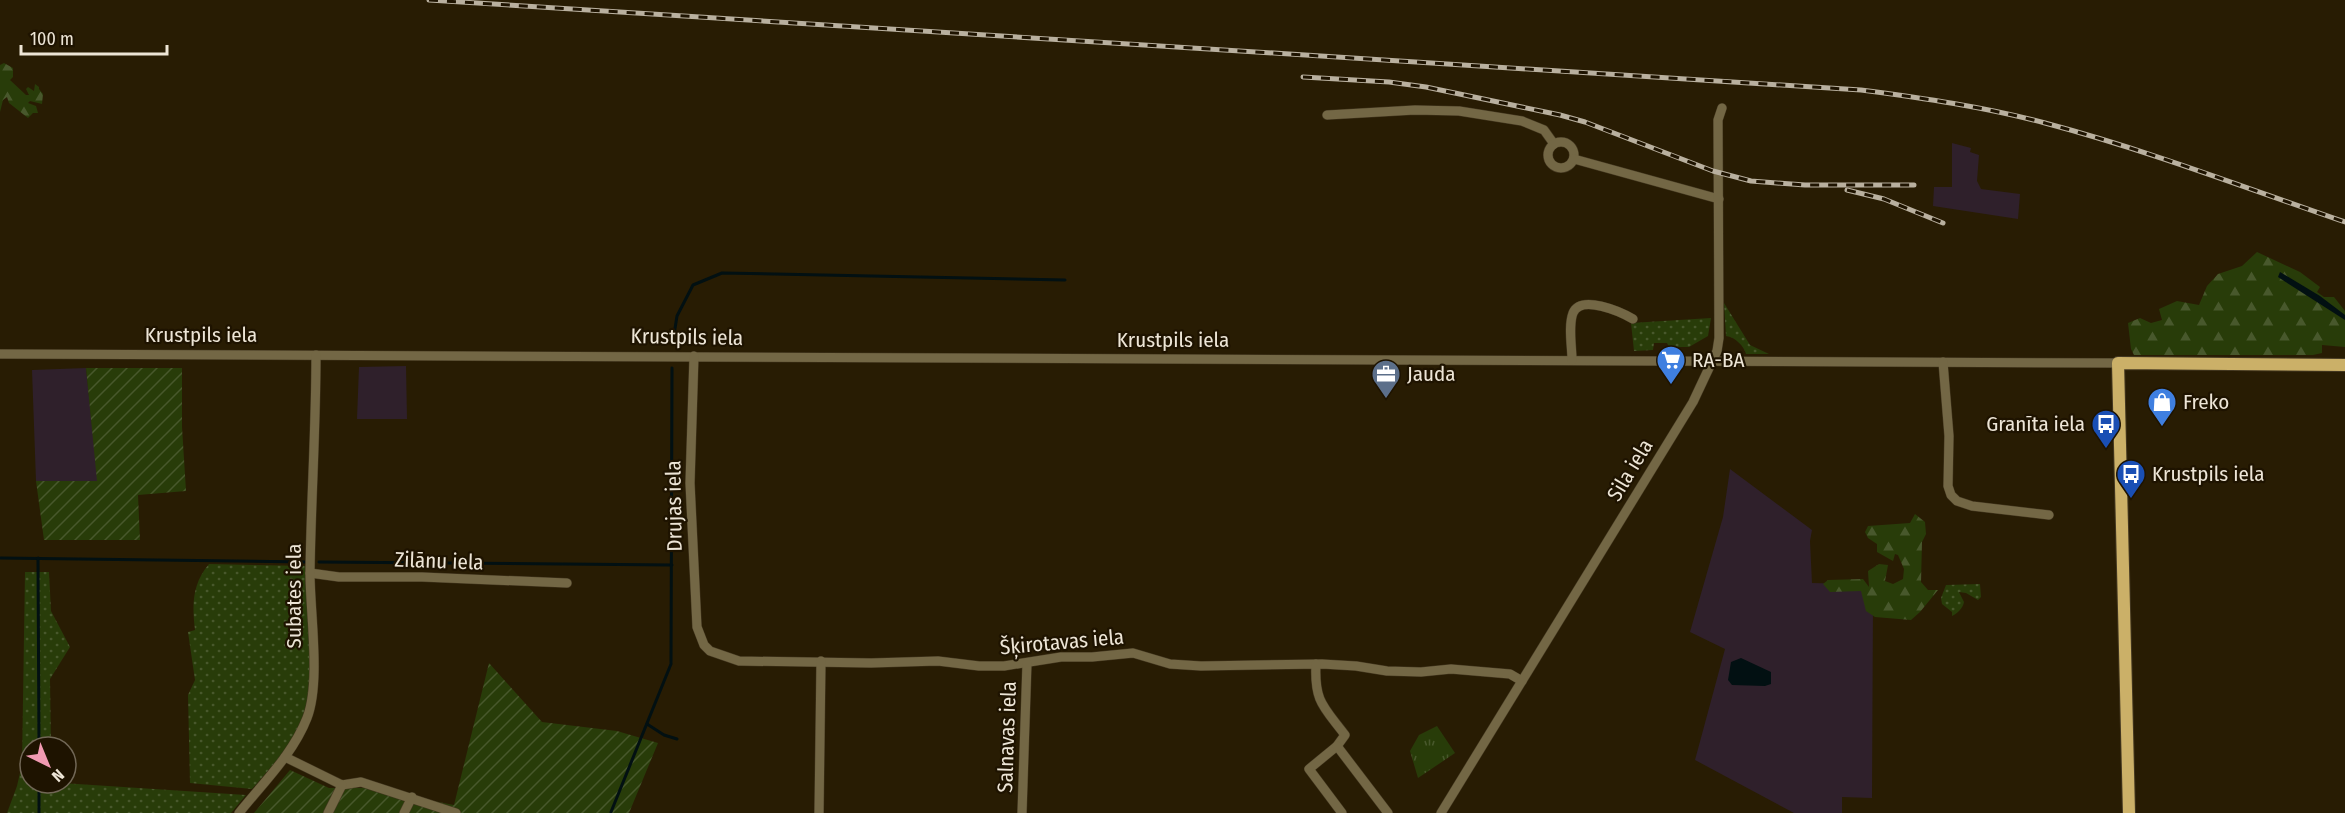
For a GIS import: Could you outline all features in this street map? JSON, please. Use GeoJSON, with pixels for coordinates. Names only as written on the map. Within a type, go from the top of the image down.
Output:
{"type":"FeatureCollection","features":[{"type":"Feature","properties":{"kind":"main road","name":"Krustpils iela"},"geometry":{"type":"LineString","coordinates":[[2118,363],[2345,365]]}},
{"type":"Feature","properties":{"kind":"main road"},"geometry":{"type":"LineString","coordinates":[[2118,363],[2129,813]]}},
{"type":"Feature","properties":{"kind":"street","name":"Sila iela"},"geometry":{"type":"LineString","coordinates":[[1441,813],[1693,402],[1713,361],[1719,338],[1718,120],[1722,108]]}},
{"type":"Feature","properties":{"kind":"street"},"geometry":{"type":"LineString","coordinates":[[1327,115],[1415,110],[1459,111],[1522,121],[1544,130],[1554,144]]}},
{"type":"Feature","properties":{"kind":"street"},"geometry":{"type":"LineString","coordinates":[[1558,142],[1567,144],[1573,150],[1572,163],[1564,168],[1553,165],[1548,156],[1554,144],[1558,142]]}},
{"type":"Feature","properties":{"kind":"street"},"geometry":{"type":"LineString","coordinates":[[1574,159],[1719,199]]}},
{"type":"Feature","properties":{"kind":"street"},"geometry":{"type":"LineString","coordinates":[[1572,360],[1571,328],[1573,313],[1578,307],[1586,304],[1611,309],[1633,320]]}},
{"type":"Feature","properties":{"kind":"street","name":"Krustpils iela"},"geometry":{"type":"LineString","coordinates":[[0,354],[2118,363]]}},
{"type":"Feature","properties":{"kind":"street","name":"Subates iela"},"geometry":{"type":"LineString","coordinates":[[239,813],[298,738],[308,716],[314,691],[310,573],[316,355]]}},
{"type":"Feature","properties":{"kind":"street","name":"Drujas iela"},"geometry":{"type":"LineString","coordinates":[[694,356],[690,483],[697,627],[704,645],[710,651]]}},
{"type":"Feature","properties":{"kind":"street"},"geometry":{"type":"LineString","coordinates":[[1944,362],[1949,436],[1948,486],[1951,495],[1957,501],[1972,506],[2049,515]]}},
{"type":"Feature","properties":{"kind":"street","name":"Zilānu iela"},"geometry":{"type":"LineString","coordinates":[[310,573],[339,577],[422,577],[567,583]]}},
{"type":"Feature","properties":{"kind":"street","name":"Šķirotavas iela"},"geometry":{"type":"LineString","coordinates":[[710,651],[739,661],[938,662],[979,666],[1004,666],[1061,657],[1133,653],[1170,664],[1201,666],[1316,664],[1421,672],[1451,669],[1510,674],[1522,681]]}},
{"type":"Feature","properties":{"kind":"street"},"geometry":{"type":"LineString","coordinates":[[819,813],[821,661]]}},
{"type":"Feature","properties":{"kind":"street","name":"Salnavas iela"},"geometry":{"type":"LineString","coordinates":[[1022,813],[1027,663]]}},
{"type":"Feature","properties":{"kind":"street"},"geometry":{"type":"LineString","coordinates":[[1316,664],[1315,684],[1318,699],[1345,735],[1337,746],[1309,769],[1342,813]]}},
{"type":"Feature","properties":{"kind":"street"},"geometry":{"type":"LineString","coordinates":[[1337,746],[1388,813]]}},
{"type":"Feature","properties":{"kind":"street"},"geometry":{"type":"LineString","coordinates":[[285,757],[342,785],[361,782],[456,813]]}},
{"type":"Feature","properties":{"kind":"street"},"geometry":{"type":"LineString","coordinates":[[328,813],[342,785]]}},
{"type":"Feature","properties":{"kind":"street"},"geometry":{"type":"LineString","coordinates":[[404,813],[412,797]]}},
{"type":"Feature","properties":{"kind":"shaded area"},"geometry":{"type":"Polygon","coordinates":[[[1952,143],[1971,148],[1970,152],[1979,155],[1977,181],[1981,189],[2020,194],[2018,219],[1933,206],[1934,187],[1952,187],[1952,143]]]}},
{"type":"Feature","properties":{"kind":"shaded area"},"geometry":{"type":"Polygon","coordinates":[[[2280,272],[2320,296],[2345,315],[2345,320],[2278,277],[2280,272]]]}},
{"type":"Feature","properties":{"kind":"shaded area"},"geometry":{"type":"Polygon","coordinates":[[[406,366],[407,419],[357,419],[359,367],[406,366]]]}},
{"type":"Feature","properties":{"kind":"shaded area"},"geometry":{"type":"Polygon","coordinates":[[[86,368],[98,482],[36,481],[32,370],[86,368]]]}},
{"type":"Feature","properties":{"kind":"shaded area"},"geometry":{"type":"Polygon","coordinates":[[[1730,469],[1812,530],[1810,541],[1812,583],[1856,584],[1873,602],[1872,798],[1842,797],[1842,813],[1794,813],[1695,760],[1725,649],[1690,632],[1723,517],[1730,469]]]}},
{"type":"Feature","properties":{"kind":"shaded area"},"geometry":{"type":"Polygon","coordinates":[[[1741,658],[1771,672],[1771,684],[1765,686],[1732,685],[1728,680],[1731,662],[1741,658]]]}},
{"type":"Feature","properties":{"kind":"green space"},"geometry":{"type":"Polygon","coordinates":[[[4,63],[13,68],[13,77],[10,80],[26,95],[29,95],[26,89],[28,87],[34,91],[35,84],[39,87],[43,94],[42,104],[30,101],[28,103],[36,106],[38,113],[33,113],[28,118],[9,103],[7,97],[3,100],[0,112],[0,65],[4,63]]]}},
{"type":"Feature","properties":{"kind":"green space"},"geometry":{"type":"Polygon","coordinates":[[[2257,252],[2300,272],[2320,287],[2317,292],[2324,297],[2334,297],[2345,311],[2345,347],[2322,345],[2322,353],[2313,355],[2134,355],[2131,349],[2128,323],[2140,318],[2151,323],[2162,320],[2159,309],[2177,301],[2199,305],[2207,286],[2218,274],[2242,266],[2257,252]]]}},
{"type":"Feature","properties":{"kind":"green space"},"geometry":{"type":"Polygon","coordinates":[[[1724,303],[1750,345],[1769,354],[1746,354],[1739,342],[1726,336],[1724,303]]]}},
{"type":"Feature","properties":{"kind":"green space"},"geometry":{"type":"Polygon","coordinates":[[[1711,318],[1708,336],[1689,347],[1669,347],[1667,343],[1654,343],[1653,350],[1634,351],[1631,323],[1711,318]]]}},
{"type":"Feature","properties":{"kind":"green space"},"geometry":{"type":"Polygon","coordinates":[[[86,368],[182,368],[182,427],[186,491],[138,495],[140,540],[44,540],[36,481],[97,481],[86,368]]]}},
{"type":"Feature","properties":{"kind":"green space"},"geometry":{"type":"Polygon","coordinates":[[[1915,514],[1925,522],[1921,582],[1928,590],[1938,590],[1911,620],[1875,617],[1866,611],[1861,591],[1830,592],[1823,584],[1828,580],[1863,579],[1869,587],[1868,571],[1879,564],[1888,565],[1885,581],[1893,584],[1903,579],[1904,569],[1898,555],[1895,554],[1893,561],[1877,552],[1877,544],[1868,538],[1865,532],[1868,526],[1910,523],[1915,514]]]}},
{"type":"Feature","properties":{"kind":"green space"},"geometry":{"type":"Polygon","coordinates":[[[209,564],[308,566],[312,657],[307,703],[290,743],[252,789],[190,783],[188,695],[195,680],[188,632],[195,630],[194,595],[199,579],[209,564]]]}},
{"type":"Feature","properties":{"kind":"green space"},"geometry":{"type":"Polygon","coordinates":[[[25,572],[49,572],[51,611],[70,647],[50,679],[51,735],[22,735],[25,572]]]}},
{"type":"Feature","properties":{"kind":"green space"},"geometry":{"type":"Polygon","coordinates":[[[1980,584],[1981,597],[1978,600],[1959,592],[1964,602],[1961,609],[1954,615],[1952,616],[1952,612],[1942,604],[1941,598],[1946,585],[1980,584]]]}},
{"type":"Feature","properties":{"kind":"green space"},"geometry":{"type":"Polygon","coordinates":[[[489,663],[542,722],[617,731],[658,743],[629,813],[254,813],[290,770],[329,788],[366,788],[454,805],[489,663]]]}},
{"type":"Feature","properties":{"kind":"green space"},"geometry":{"type":"Polygon","coordinates":[[[1437,726],[1455,753],[1418,778],[1410,751],[1419,735],[1437,726]]]}},
{"type":"Feature","properties":{"kind":"green space"},"geometry":{"type":"Polygon","coordinates":[[[18,782],[18,795],[78,795],[78,784],[246,795],[231,813],[7,813],[18,782]]]}},
{"type":"Feature","properties":{"kind":"waterway"},"geometry":{"type":"LineString","coordinates":[[673,341],[677,316],[693,285],[722,273],[1065,280]]}},
{"type":"Feature","properties":{"kind":"waterway"},"geometry":{"type":"LineString","coordinates":[[611,812],[671,664],[672,368]]}},
{"type":"Feature","properties":{"kind":"waterway"},"geometry":{"type":"LineString","coordinates":[[0,558],[306,562]]}},
{"type":"Feature","properties":{"kind":"waterway"},"geometry":{"type":"LineString","coordinates":[[38,558],[39,735]]}},
{"type":"Feature","properties":{"kind":"waterway"},"geometry":{"type":"LineString","coordinates":[[319,562],[672,565]]}},
{"type":"Feature","properties":{"kind":"waterway"},"geometry":{"type":"LineString","coordinates":[[647,724],[664,735],[677,739]]}},
{"type":"Feature","properties":{"kind":"waterway"},"geometry":{"type":"LineString","coordinates":[[39,795],[39,813]]}},
{"type":"Feature","properties":{"kind":"railway"},"geometry":{"type":"LineString","coordinates":[[429,0],[1861,90],[2000,112],[2045,123],[2159,157],[2345,222]]}},
{"type":"Feature","properties":{"kind":"railway"},"geometry":{"type":"LineString","coordinates":[[1303,77],[1389,82],[1426,87],[1560,115],[1585,122],[1713,171],[1751,181],[1805,185],[1914,185]]}},
{"type":"Feature","properties":{"kind":"railway"},"geometry":{"type":"LineString","coordinates":[[1847,190],[1884,199],[1943,223]]}},
{"type":"Feature","properties":{"kind":"place","name":"RA-BA"},"geometry":{"type":"Point","coordinates":[1671,386]}},
{"type":"Feature","properties":{"kind":"place","name":"Jauda"},"geometry":{"type":"Point","coordinates":[1386,400]}},
{"type":"Feature","properties":{"kind":"place","name":"Freko"},"geometry":{"type":"Point","coordinates":[2162,428]}},
{"type":"Feature","properties":{"kind":"place","name":"Granīta iela"},"geometry":{"type":"Point","coordinates":[2106,450]}},
{"type":"Feature","properties":{"kind":"place","name":"Krustpils iela"},"geometry":{"type":"Point","coordinates":[2131,500]}}]}
